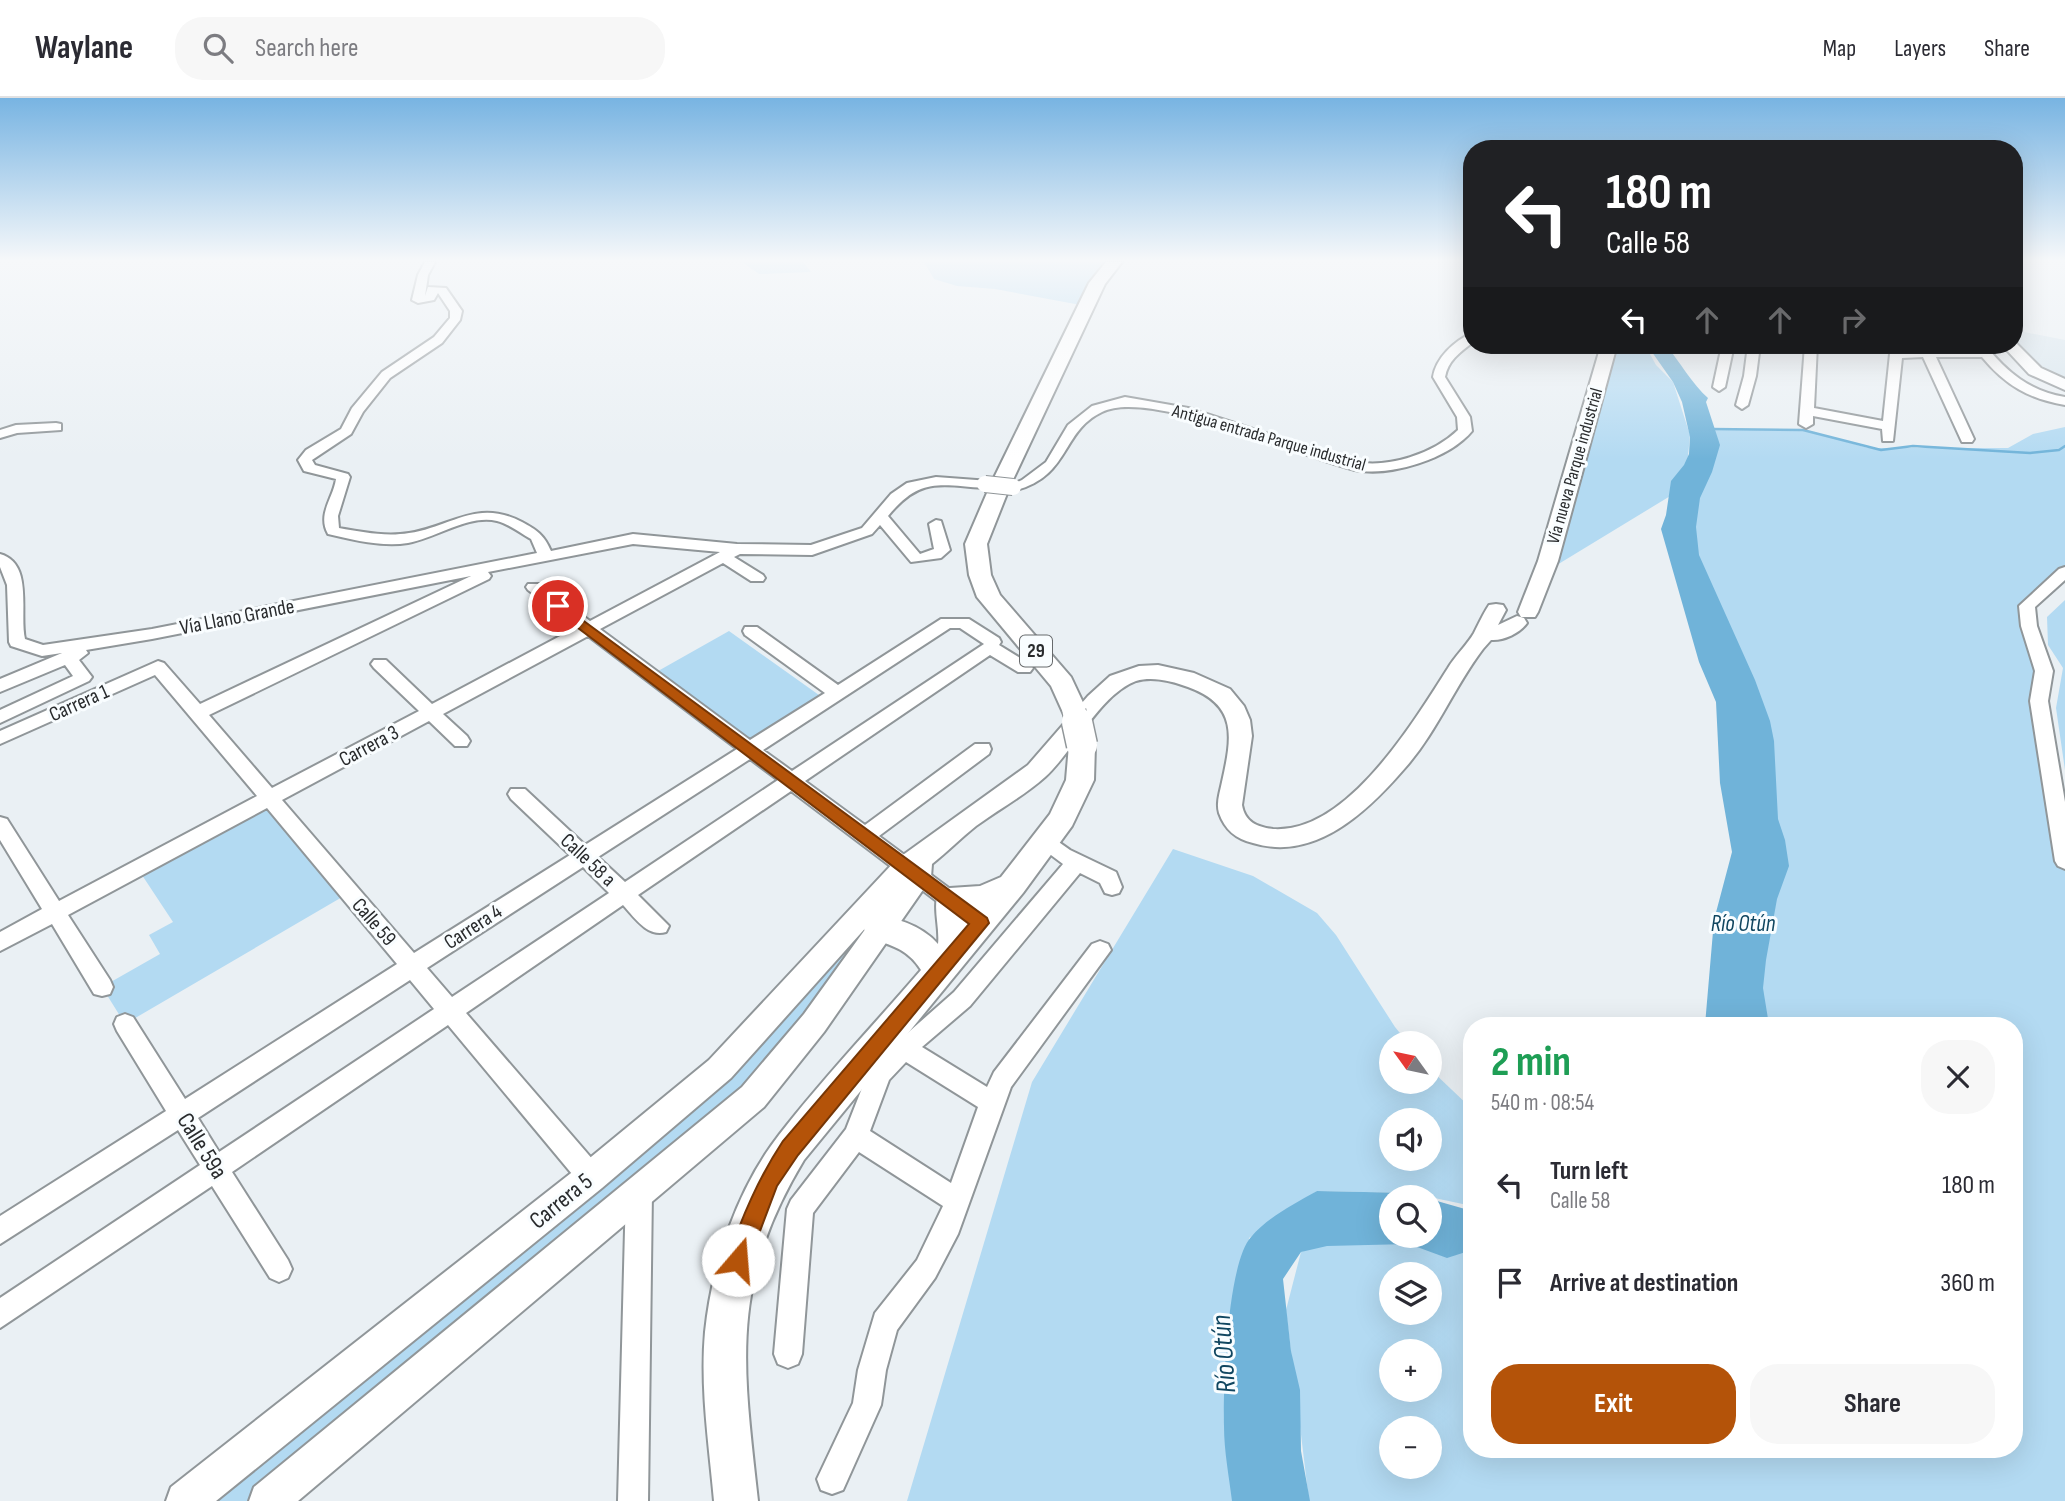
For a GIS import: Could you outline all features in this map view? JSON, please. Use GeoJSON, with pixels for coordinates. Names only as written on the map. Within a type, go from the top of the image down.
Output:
{"type":"FeatureCollection","features":[{"type":"Feature","properties":{"kind":"highway","name":"29"},"geometry":{"type":"LineString","coordinates":[[736,1501],[724,1361],[727,1320],[742,1244],[770,1179],[790,1148],[871,1069],[945,965],[1046,841],[1073,800],[1080,780],[1082,745],[1074,710],[1062,683],[989,597],[980,576],[976,544],[1000,486],[1076,327]]}},
{"type":"Feature","properties":{"kind":"highway"},"geometry":{"type":"LineString","coordinates":[[880,929],[897,932],[918,943],[933,959],[945,965],[955,928],[950,900],[983,898],[1012,885]]}},
{"type":"Feature","properties":{"kind":"main road","name":"Vía nueva Parque industrial"},"geometry":{"type":"LineString","coordinates":[[1523,618],[1535,599],[1536,586],[1548,561],[1606,354]]}},
{"type":"Feature","properties":{"kind":"main road"},"geometry":{"type":"LineString","coordinates":[[2019,354],[2035,371],[2065,386]]}},
{"type":"Feature","properties":{"kind":"main road"},"geometry":{"type":"LineString","coordinates":[[914,868],[966,821],[1043,765],[1108,688],[1127,676],[1156,670],[1217,689],[1235,704],[1241,723],[1230,805],[1232,818],[1245,832],[1261,836],[1275,839],[1307,835],[1340,814],[1384,775],[1417,738],[1468,654],[1486,633],[1485,629],[1502,607],[1536,586]]}},
{"type":"Feature","properties":{"kind":"main road"},"geometry":{"type":"LineString","coordinates":[[1502,607],[1503,619],[1523,618]]}},
{"type":"Feature","properties":{"kind":"main road"},"geometry":{"type":"LineString","coordinates":[[1486,633],[1497,634],[1523,618]]}},
{"type":"Feature","properties":{"kind":"main road","name":"Carrera 5"},"geometry":{"type":"LineString","coordinates":[[268,1501],[753,1097],[814,1023],[880,929],[914,868]]}},
{"type":"Feature","properties":{"kind":"main road","name":"Carrera 5"},"geometry":{"type":"LineString","coordinates":[[185,1501],[591,1177],[720,1069],[914,868]]}},
{"type":"Feature","properties":{"kind":"street"},"geometry":{"type":"LineString","coordinates":[[448,327],[438,340],[386,375],[357,411],[346,431],[311,453],[305,460],[309,468],[343,477],[344,482],[334,499],[328,522],[333,531],[383,539],[405,539],[430,535],[476,517],[496,516],[537,536],[546,556]]}},
{"type":"Feature","properties":{"kind":"street","name":"Antigua entrada Parque industrial"},"geometry":{"type":"LineString","coordinates":[[985,484],[1013,487],[1027,483],[1043,473],[1060,455],[1073,428],[1097,409],[1125,401],[1183,411],[1351,465],[1378,468],[1397,466],[1454,440],[1465,431],[1465,419],[1443,387],[1438,373],[1440,366],[1463,345]]}},
{"type":"Feature","properties":{"kind":"street"},"geometry":{"type":"LineString","coordinates":[[1731,354],[1742,405]]}},
{"type":"Feature","properties":{"kind":"street"},"geometry":{"type":"LineString","coordinates":[[1719,387],[1736,373],[1748,354]]}},
{"type":"Feature","properties":{"kind":"street"},"geometry":{"type":"LineString","coordinates":[[1810,354],[1806,417],[1889,432],[1895,354]]}},
{"type":"Feature","properties":{"kind":"street"},"geometry":{"type":"LineString","coordinates":[[1928,354],[1967,439]]}},
{"type":"Feature","properties":{"kind":"street"},"geometry":{"type":"LineString","coordinates":[[1986,354],[2007,379],[2038,395],[2065,401]]}},
{"type":"Feature","properties":{"kind":"street"},"geometry":{"type":"LineString","coordinates":[[0,434],[16,429],[56,427]]}},
{"type":"Feature","properties":{"kind":"street","name":"Vía Llano Grande"},"geometry":{"type":"LineString","coordinates":[[0,559],[9,565],[14,575],[13,632],[17,642],[42,651],[152,634],[633,539],[730,553],[793,552],[822,548],[867,531],[896,497],[922,483],[949,480],[985,484]]}},
{"type":"Feature","properties":{"kind":"street"},"geometry":{"type":"LineString","coordinates":[[881,516],[916,559],[936,555],[942,550],[936,524]]}},
{"type":"Feature","properties":{"kind":"street"},"geometry":{"type":"LineString","coordinates":[[730,553],[757,578]]}},
{"type":"Feature","properties":{"kind":"street","name":"Carrera 3"},"geometry":{"type":"LineString","coordinates":[[0,942],[730,553]]}},
{"type":"Feature","properties":{"kind":"street"},"geometry":{"type":"LineString","coordinates":[[197,713],[509,563]]}},
{"type":"Feature","properties":{"kind":"street"},"geometry":{"type":"LineString","coordinates":[[2065,572],[2027,606],[2029,626],[2043,671],[2039,701],[2065,861]]}},
{"type":"Feature","properties":{"kind":"street"},"geometry":{"type":"LineString","coordinates":[[534,587],[864,836],[914,868],[981,923]]}},
{"type":"Feature","properties":{"kind":"street"},"geometry":{"type":"LineString","coordinates":[[0,1314],[990,647],[993,642],[963,623],[947,623]]}},
{"type":"Feature","properties":{"kind":"street","name":"Carrera 4"},"geometry":{"type":"LineString","coordinates":[[0,1231],[947,623]]}},
{"type":"Feature","properties":{"kind":"street"},"geometry":{"type":"LineString","coordinates":[[751,631],[837,693]]}},
{"type":"Feature","properties":{"kind":"street"},"geometry":{"type":"LineString","coordinates":[[0,686],[68,657],[152,634]]}},
{"type":"Feature","properties":{"kind":"street"},"geometry":{"type":"LineString","coordinates":[[990,647],[1024,668]]}},
{"type":"Feature","properties":{"kind":"street"},"geometry":{"type":"LineString","coordinates":[[0,717],[83,677],[68,657]]}},
{"type":"Feature","properties":{"kind":"street"},"geometry":{"type":"LineString","coordinates":[[380,664],[461,741]]}},
{"type":"Feature","properties":{"kind":"street","name":"Calle 59"},"geometry":{"type":"LineString","coordinates":[[158,667],[591,1177]]}},
{"type":"Feature","properties":{"kind":"street","name":"Carrera 1"},"geometry":{"type":"LineString","coordinates":[[0,738],[158,667]]}},
{"type":"Feature","properties":{"kind":"street"},"geometry":{"type":"LineString","coordinates":[[864,836],[982,749]]}},
{"type":"Feature","properties":{"kind":"street","name":"Calle 58 a"},"geometry":{"type":"LineString","coordinates":[[518,794],[658,926]]}},
{"type":"Feature","properties":{"kind":"street"},"geometry":{"type":"LineString","coordinates":[[0,824],[102,987]]}},
{"type":"Feature","properties":{"kind":"street"},"geometry":{"type":"LineString","coordinates":[[1046,841],[1063,855],[1109,878],[1112,887]]}},
{"type":"Feature","properties":{"kind":"street"},"geometry":{"type":"LineString","coordinates":[[788,1354],[800,1209],[856,1136],[871,1069],[904,1048],[962,999],[1077,861]]}},
{"type":"Feature","properties":{"kind":"street"},"geometry":{"type":"LineString","coordinates":[[832,1479],[867,1405],[872,1370],[885,1323],[926,1269],[949,1225],[1002,1080],[1100,950]]}},
{"type":"Feature","properties":{"kind":"street","name":"Calle 59a"},"geometry":{"type":"LineString","coordinates":[[125,1024],[279,1269]]}},
{"type":"Feature","properties":{"kind":"street"},"geometry":{"type":"LineString","coordinates":[[904,1048],[992,1103]]}},
{"type":"Feature","properties":{"kind":"street"},"geometry":{"type":"LineString","coordinates":[[856,1136],[957,1201]]}},
{"type":"Feature","properties":{"kind":"street"},"geometry":{"type":"LineString","coordinates":[[633,1501],[639,1191]]}},
{"type":"Feature","properties":{"kind":"shaded area"},"geometry":{"type":"Polygon","coordinates":[[[2023,332],[2065,340],[2065,385],[2021,354],[2023,332]]]}},
{"type":"Feature","properties":{"kind":"shaded area"},"geometry":{"type":"Polygon","coordinates":[[[1607,354],[1650,354],[1656,365],[1673,382],[1690,435],[1686,477],[1703,429],[1808,431],[1868,448],[2008,448],[2033,434],[2065,427],[2065,573],[2027,607],[2065,824],[2065,1501],[1309,1501],[1286,1310],[1301,1252],[1377,1222],[1379,1248],[1442,1248],[1442,1234],[1463,1233],[1463,1458],[2023,1458],[2023,1017],[1743,1017],[1755,876],[1702,610],[1690,484],[1547,571],[1607,354]]]}},
{"type":"Feature","properties":{"kind":"shaded area"},"geometry":{"type":"Polygon","coordinates":[[[2065,600],[2065,770],[2056,708],[2063,668],[2048,645],[2047,617],[2065,600]]]}},
{"type":"Feature","properties":{"kind":"shaded area"},"geometry":{"type":"Polygon","coordinates":[[[729,631],[826,700],[748,749],[651,675],[729,631]]]}},
{"type":"Feature","properties":{"kind":"shaded area"},"geometry":{"type":"Polygon","coordinates":[[[270,799],[349,893],[125,1024],[102,987],[160,954],[149,935],[173,922],[138,869],[270,799]]]}},
{"type":"Feature","properties":{"kind":"shaded area"},"geometry":{"type":"Polygon","coordinates":[[[1173,849],[1253,876],[1317,913],[1336,935],[1398,1031],[1379,1031],[1379,1094],[1442,1094],[1442,1080],[1463,1100],[1463,1204],[1442,1200],[1442,1185],[1379,1185],[1379,1192],[1317,1191],[1249,1238],[1234,1501],[907,1501],[1032,1082],[1173,849]]]}},
{"type":"Feature","properties":{"kind":"shaded area"},"geometry":{"type":"Polygon","coordinates":[[[918,877],[753,1097],[268,1501],[185,1501],[591,1177],[918,877]]]}},
{"type":"Feature","properties":{"kind":"water","name":"Río Otún"},"geometry":{"type":"Polygon","coordinates":[[[1653,354],[1673,354],[1708,398],[1706,402],[1720,445],[1700,498],[1696,527],[1699,555],[1755,680],[1770,721],[1774,741],[1778,819],[1789,866],[1777,899],[1766,960],[1763,988],[1768,1017],[1706,1017],[1714,920],[1732,852],[1720,783],[1716,702],[1699,662],[1661,529],[1671,481],[1689,454],[1690,437],[1682,402],[1673,382],[1653,354]]]}},
{"type":"Feature","properties":{"kind":"water","name":"Río Otún"},"geometry":{"type":"Polygon","coordinates":[[[1317,1191],[1379,1192],[1379,1245],[1327,1246],[1301,1252],[1283,1279],[1291,1351],[1300,1390],[1301,1451],[1310,1501],[1232,1501],[1225,1445],[1224,1408],[1228,1327],[1243,1251],[1251,1237],[1265,1223],[1317,1191]]]}},
{"type":"Feature","properties":{"kind":"water","name":"Río Otún"},"geometry":{"type":"Polygon","coordinates":[[[1442,1202],[1463,1208],[1463,1253],[1447,1258],[1420,1248],[1442,1248],[1442,1202]]]}},
{"type":"Feature","properties":{"kind":"waterway"},"geometry":{"type":"LineString","coordinates":[[1711,429],[1803,430],[1881,450],[1913,446],[2030,453],[2059,450],[2065,446]]}},
{"type":"Feature","properties":{"kind":"route"},"geometry":{"type":"LineString","coordinates":[[558,606],[981,923],[790,1148],[770,1179],[754,1212],[738,1260]]}}]}
